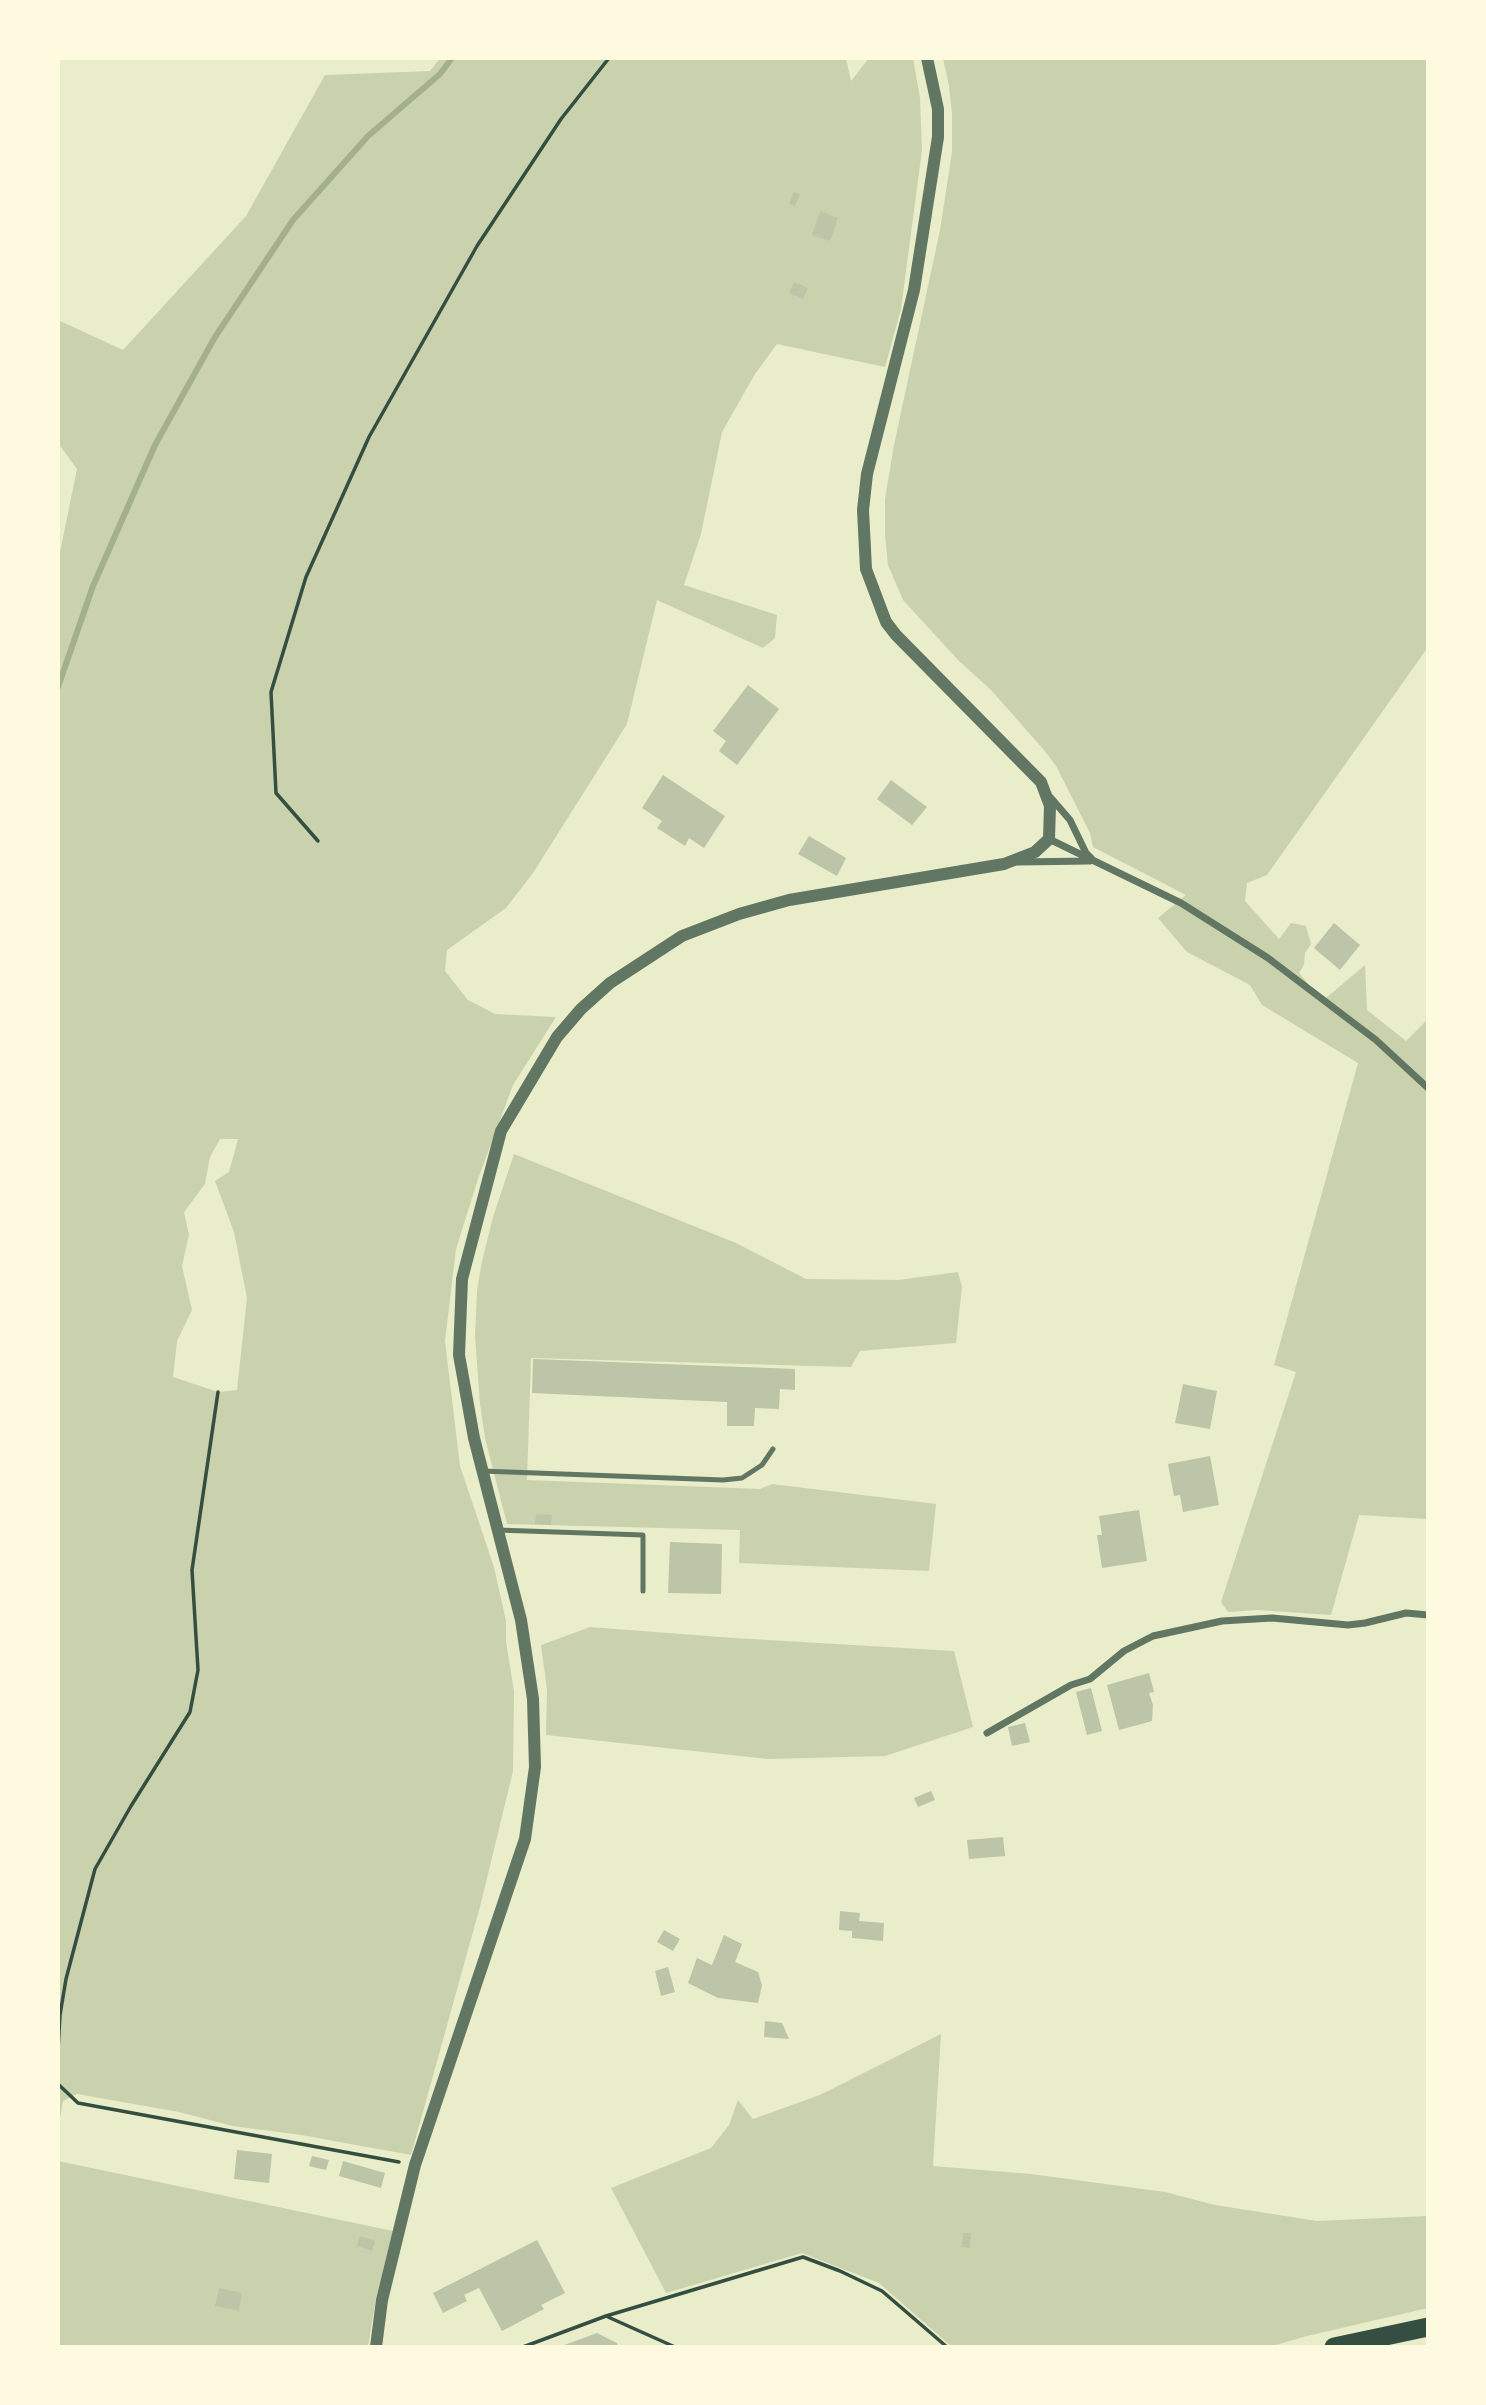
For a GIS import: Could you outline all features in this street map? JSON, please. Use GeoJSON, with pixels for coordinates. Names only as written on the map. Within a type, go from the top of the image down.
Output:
{"type":"FeatureCollection","features":[{"type":"Feature","properties":{"kind":"highway"},"geometry":{"type":"LineString","coordinates":[[1334,2347],[1428,2327]]}},
{"type":"Feature","properties":{"kind":"street"},"geometry":{"type":"LineString","coordinates":[[927,58],[938,109],[938,137],[914,290],[867,474],[863,510],[866,569],[886,622],[896,635],[1028,767],[1070,820],[1086,853],[1094,861]]}},
{"type":"Feature","properties":{"kind":"street"},"geometry":{"type":"LineString","coordinates":[[1004,863],[1035,852],[1049,839],[1051,814],[1048,794]]}},
{"type":"Feature","properties":{"kind":"street"},"geometry":{"type":"LineString","coordinates":[[1049,839],[1181,903],[1268,958],[1376,1040],[1428,1088]]}},
{"type":"Feature","properties":{"kind":"street"},"geometry":{"type":"LineString","coordinates":[[376,2347],[382,2300],[415,2165],[525,1839],[535,1767],[533,1699],[521,1620],[474,1438],[459,1355],[462,1279],[501,1131],[557,1037],[581,1009],[610,982],[682,936],[739,914],[789,900],[1004,863],[1094,861]]}},
{"type":"Feature","properties":{"kind":"street"},"geometry":{"type":"LineString","coordinates":[[987,1733],[1071,1685],[1090,1679],[1125,1651],[1153,1636],[1186,1627],[1247,1619],[1288,1618],[1348,1625],[1405,1613],[1428,1615]]}},
{"type":"Feature","properties":{"kind":"lane"},"geometry":{"type":"LineString","coordinates":[[482,1471],[723,1480],[742,1478],[762,1465],[773,1449]]}},
{"type":"Feature","properties":{"kind":"lane"},"geometry":{"type":"LineString","coordinates":[[497,1530],[643,1535],[643,1591]]}},
{"type":"Feature","properties":{"kind":"path"},"geometry":{"type":"LineString","coordinates":[[318,841],[276,793],[271,692],[306,577],[369,437],[477,246],[561,119],[609,58]]}},
{"type":"Feature","properties":{"kind":"path"},"geometry":{"type":"LineString","coordinates":[[58,2050],[59,2015],[66,1979],[95,1869],[190,1712],[198,1670],[192,1570],[218,1392]]}},
{"type":"Feature","properties":{"kind":"path"},"geometry":{"type":"LineString","coordinates":[[58,2084],[78,2103],[415,2165]]}},
{"type":"Feature","properties":{"kind":"path"},"geometry":{"type":"LineString","coordinates":[[523,2347],[606,2316],[803,2257],[883,2291],[947,2347]]}},
{"type":"Feature","properties":{"kind":"path"},"geometry":{"type":"LineString","coordinates":[[606,2316],[675,2347]]}},
{"type":"Feature","properties":{"kind":"green space"},"geometry":{"type":"Polygon","coordinates":[[[440,58],[846,58],[851,81],[869,58],[913,58],[920,98],[922,150],[901,309],[885,367],[777,344],[755,374],[722,432],[701,534],[684,585],[777,615],[775,638],[763,648],[657,600],[627,724],[533,873],[506,908],[447,950],[445,971],[468,1000],[495,1014],[556,1017],[513,1085],[478,1179],[456,1249],[445,1341],[460,1466],[494,1567],[506,1621],[506,1642],[514,1691],[513,1771],[481,1903],[411,2155],[233,2126],[179,2112],[77,2094],[63,2101],[58,2129],[58,562],[77,469],[58,443],[58,320],[123,350],[246,216],[325,75],[430,71],[440,58]],[[220,1139],[210,1157],[205,1184],[184,1212],[189,1235],[182,1266],[192,1310],[177,1341],[173,1377],[218,1392],[237,1390],[247,1298],[234,1232],[215,1181],[229,1172],[238,1139],[220,1139]]]}},
{"type":"Feature","properties":{"kind":"green space"},"geometry":{"type":"Polygon","coordinates":[[[943,58],[1428,58],[1428,647],[1267,875],[1247,883],[1245,901],[1279,939],[1291,923],[1306,926],[1311,944],[1305,953],[1304,965],[1299,973],[1326,998],[1365,965],[1367,1010],[1406,1041],[1428,1019],[1428,1519],[1359,1515],[1331,1615],[1258,1610],[1228,1612],[1221,1602],[1296,1372],[1274,1365],[1358,1063],[1262,1005],[1250,985],[1187,952],[1158,918],[1186,895],[1093,847],[1090,833],[1056,766],[991,690],[958,660],[903,600],[888,565],[885,499],[940,230],[952,152],[952,114],[943,58]]]}},
{"type":"Feature","properties":{"kind":"green space"},"geometry":{"type":"Polygon","coordinates":[[[514,1154],[736,1243],[806,1279],[898,1280],[958,1272],[962,1287],[956,1343],[860,1351],[851,1367],[531,1358],[527,1480],[760,1489],[772,1484],[936,1504],[929,1571],[739,1563],[740,1530],[507,1524],[485,1438],[475,1336],[477,1291],[482,1261],[514,1154]]]}},
{"type":"Feature","properties":{"kind":"green space"},"geometry":{"type":"Polygon","coordinates":[[[590,1627],[954,1651],[973,1727],[885,1756],[768,1759],[546,1735],[547,1690],[541,1645],[590,1627]]]}},
{"type":"Feature","properties":{"kind":"green space"},"geometry":{"type":"Polygon","coordinates":[[[941,2034],[933,2166],[1031,2174],[1165,2192],[1215,2205],[1317,2221],[1428,2216],[1428,2308],[1269,2347],[952,2347],[879,2283],[802,2253],[666,2293],[611,2188],[711,2148],[729,2125],[738,2100],[753,2119],[820,2095],[941,2034]]]}},
{"type":"Feature","properties":{"kind":"green space"},"geometry":{"type":"Polygon","coordinates":[[[58,2161],[393,2231],[376,2298],[368,2347],[58,2347],[58,2161]]]}},
{"type":"Feature","properties":{"kind":"building"},"geometry":{"type":"Polygon","coordinates":[[[794,192],[800,194],[795,206],[789,204],[794,192]]]}},
{"type":"Feature","properties":{"kind":"building"},"geometry":{"type":"Polygon","coordinates":[[[820,211],[838,218],[830,241],[812,235],[820,211]]]}},
{"type":"Feature","properties":{"kind":"building"},"geometry":{"type":"Polygon","coordinates":[[[794,282],[808,288],[803,299],[789,293],[794,282]]]}},
{"type":"Feature","properties":{"kind":"building"},"geometry":{"type":"Polygon","coordinates":[[[748,685],[779,709],[737,765],[719,751],[726,741],[713,731],[748,685]]]}},
{"type":"Feature","properties":{"kind":"building"},"geometry":{"type":"Polygon","coordinates":[[[663,775],[725,816],[704,848],[689,838],[685,846],[657,828],[662,821],[642,808],[663,775]]]}},
{"type":"Feature","properties":{"kind":"building"},"geometry":{"type":"Polygon","coordinates":[[[891,780],[927,807],[912,825],[877,799],[891,780]]]}},
{"type":"Feature","properties":{"kind":"building"},"geometry":{"type":"Polygon","coordinates":[[[809,836],[846,858],[837,876],[798,854],[809,836]]]}},
{"type":"Feature","properties":{"kind":"building"},"geometry":{"type":"Polygon","coordinates":[[[1334,923],[1360,945],[1340,970],[1314,948],[1334,923]]]}},
{"type":"Feature","properties":{"kind":"building"},"geometry":{"type":"Polygon","coordinates":[[[533,1359],[795,1369],[795,1390],[780,1389],[779,1409],[755,1408],[754,1426],[727,1426],[727,1402],[532,1393],[533,1359]]]}},
{"type":"Feature","properties":{"kind":"building"},"geometry":{"type":"Polygon","coordinates":[[[1183,1384],[1217,1391],[1210,1429],[1175,1423],[1183,1384]]]}},
{"type":"Feature","properties":{"kind":"building"},"geometry":{"type":"Polygon","coordinates":[[[1210,1456],[1219,1505],[1183,1512],[1180,1495],[1174,1496],[1168,1464],[1210,1456]]]}},
{"type":"Feature","properties":{"kind":"building"},"geometry":{"type":"Polygon","coordinates":[[[1139,1510],[1147,1561],[1102,1568],[1097,1535],[1102,1535],[1099,1516],[1139,1510]]]}},
{"type":"Feature","properties":{"kind":"building"},"geometry":{"type":"Polygon","coordinates":[[[536,1514],[552,1515],[551,1525],[535,1524],[536,1514]]]}},
{"type":"Feature","properties":{"kind":"building"},"geometry":{"type":"Polygon","coordinates":[[[670,1542],[722,1544],[721,1594],[668,1593],[670,1542]]]}},
{"type":"Feature","properties":{"kind":"building"},"geometry":{"type":"Polygon","coordinates":[[[1149,1673],[1154,1692],[1149,1693],[1153,1705],[1152,1721],[1119,1730],[1107,1685],[1149,1673]]]}},
{"type":"Feature","properties":{"kind":"building"},"geometry":{"type":"Polygon","coordinates":[[[1091,1688],[1102,1731],[1087,1735],[1076,1692],[1091,1688]]]}},
{"type":"Feature","properties":{"kind":"building"},"geometry":{"type":"Polygon","coordinates":[[[1025,1723],[1030,1742],[1012,1746],[1008,1727],[1025,1723]]]}},
{"type":"Feature","properties":{"kind":"building"},"geometry":{"type":"Polygon","coordinates":[[[931,1791],[935,1800],[918,1807],[914,1798],[931,1791]]]}},
{"type":"Feature","properties":{"kind":"building"},"geometry":{"type":"Polygon","coordinates":[[[1003,1837],[1005,1856],[969,1859],[967,1840],[1003,1837]]]}},
{"type":"Feature","properties":{"kind":"building"},"geometry":{"type":"Polygon","coordinates":[[[840,1911],[860,1913],[859,1921],[884,1923],[883,1941],[852,1938],[852,1931],[839,1930],[840,1911]]]}},
{"type":"Feature","properties":{"kind":"building"},"geometry":{"type":"Polygon","coordinates":[[[664,1930],[680,1939],[673,1951],[657,1942],[664,1930]]]}},
{"type":"Feature","properties":{"kind":"building"},"geometry":{"type":"Polygon","coordinates":[[[724,1935],[742,1944],[735,1962],[758,1972],[762,1985],[758,2003],[718,1998],[688,1983],[697,1958],[712,1965],[724,1935]]]}},
{"type":"Feature","properties":{"kind":"building"},"geometry":{"type":"Polygon","coordinates":[[[668,1967],[675,1992],[661,1996],[655,1971],[668,1967]]]}},
{"type":"Feature","properties":{"kind":"building"},"geometry":{"type":"Polygon","coordinates":[[[765,2021],[782,2023],[789,2039],[764,2037],[765,2021]]]}},
{"type":"Feature","properties":{"kind":"building"},"geometry":{"type":"Polygon","coordinates":[[[237,2150],[272,2154],[269,2183],[234,2179],[237,2150]]]}},
{"type":"Feature","properties":{"kind":"building"},"geometry":{"type":"Polygon","coordinates":[[[312,2156],[329,2160],[326,2170],[309,2166],[312,2156]]]}},
{"type":"Feature","properties":{"kind":"building"},"geometry":{"type":"Polygon","coordinates":[[[343,2161],[385,2173],[381,2188],[339,2176],[343,2161]]]}},
{"type":"Feature","properties":{"kind":"building"},"geometry":{"type":"Polygon","coordinates":[[[963,2233],[971,2233],[970,2248],[962,2247],[963,2233]]]}},
{"type":"Feature","properties":{"kind":"building"},"geometry":{"type":"Polygon","coordinates":[[[360,2236],[375,2241],[372,2251],[357,2246],[360,2236]]]}},
{"type":"Feature","properties":{"kind":"building"},"geometry":{"type":"Polygon","coordinates":[[[537,2240],[565,2293],[541,2305],[544,2309],[502,2331],[479,2288],[464,2295],[467,2301],[443,2313],[433,2293],[537,2240]]]}},
{"type":"Feature","properties":{"kind":"building"},"geometry":{"type":"Polygon","coordinates":[[[219,2288],[242,2293],[239,2311],[215,2306],[219,2288]]]}},
{"type":"Feature","properties":{"kind":"building"},"geometry":{"type":"Polygon","coordinates":[[[597,2333],[617,2343],[618,2347],[559,2347],[597,2333]]]}},
{"type":"Feature","properties":{"kind":"waterway"},"geometry":{"type":"LineString","coordinates":[[58,687],[93,586],[155,445],[215,337],[293,220],[368,136],[440,74],[452,58]]}}]}
